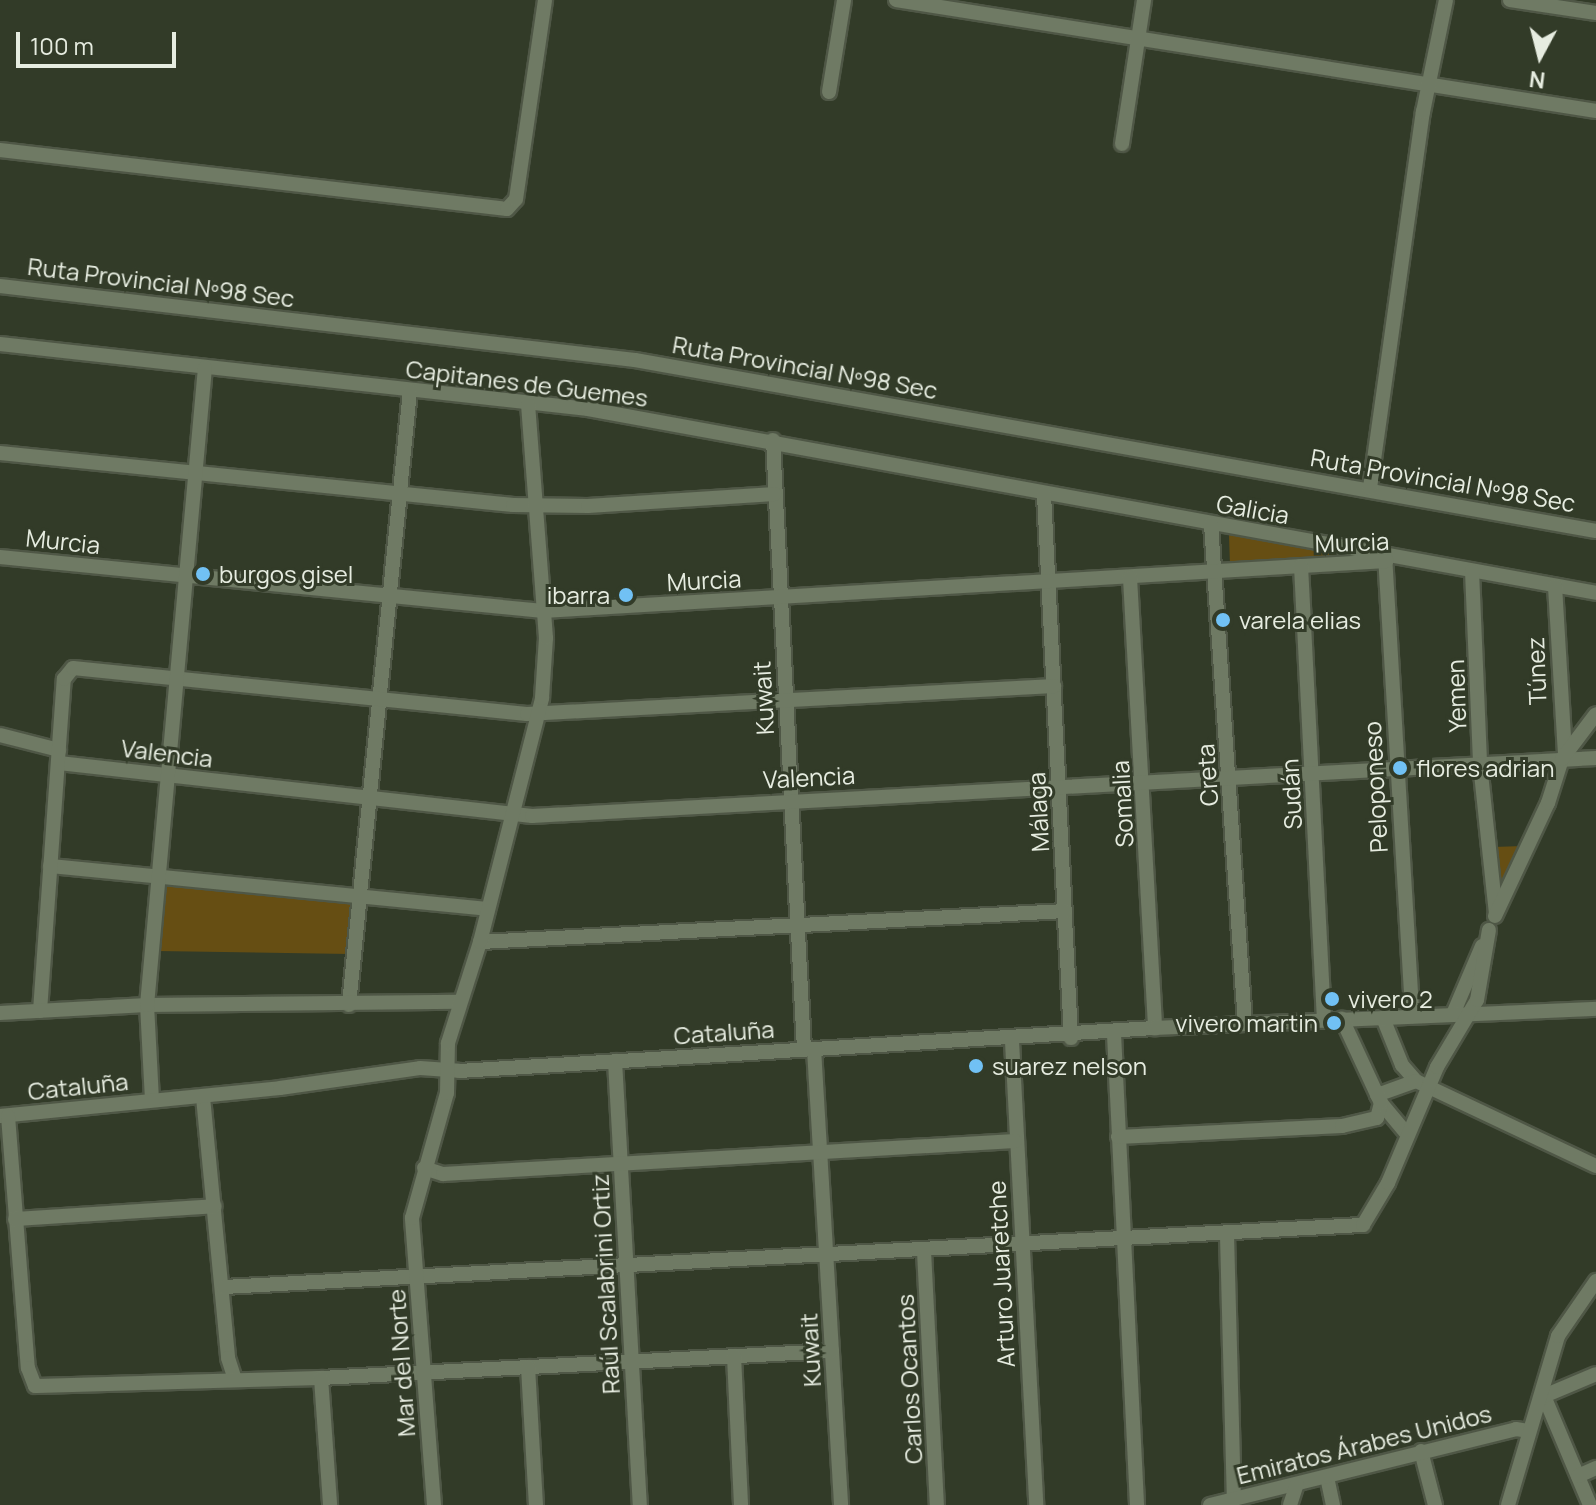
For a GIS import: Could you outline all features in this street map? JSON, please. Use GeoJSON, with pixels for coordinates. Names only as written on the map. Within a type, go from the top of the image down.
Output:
{"type":"FeatureCollection","features":[{"type":"Feature","properties":{"kind":"street"},"geometry":{"type":"LineString","coordinates":[[0,150],[507,209],[516,199],[545,0]]}},
{"type":"Feature","properties":{"kind":"street"},"geometry":{"type":"LineString","coordinates":[[829,92],[844,0]]}},
{"type":"Feature","properties":{"kind":"street"},"geometry":{"type":"LineString","coordinates":[[896,0],[1596,111]]}},
{"type":"Feature","properties":{"kind":"street"},"geometry":{"type":"LineString","coordinates":[[1122,144],[1144,0]]}},
{"type":"Feature","properties":{"kind":"street"},"geometry":{"type":"LineString","coordinates":[[1370,488],[1446,0]]}},
{"type":"Feature","properties":{"kind":"street"},"geometry":{"type":"LineString","coordinates":[[1510,0],[1596,13]]}},
{"type":"Feature","properties":{"kind":"street","name":"Ruta Provincial Nº98 Sec"},"geometry":{"type":"LineString","coordinates":[[0,286],[635,360],[1370,488],[1596,531]]}},
{"type":"Feature","properties":{"kind":"street","name":"Capitanes de Guemes"},"geometry":{"type":"LineString","coordinates":[[0,344],[588,409],[773,440],[1044,494]]}},
{"type":"Feature","properties":{"kind":"street"},"geometry":{"type":"LineString","coordinates":[[152,1100],[147,1005],[205,368]]}},
{"type":"Feature","properties":{"kind":"street"},"geometry":{"type":"LineString","coordinates":[[349,1005],[367,799],[410,391]]}},
{"type":"Feature","properties":{"kind":"street","name":"Mar del Norte"},"geometry":{"type":"LineString","coordinates":[[434,1505],[412,1218],[449,1071],[448,1043],[480,942],[540,712],[543,611],[528,404]]}},
{"type":"Feature","properties":{"kind":"street","name":"Kuwait"},"geometry":{"type":"LineString","coordinates":[[773,440],[796,925],[821,1155],[841,1505]]}},
{"type":"Feature","properties":{"kind":"street"},"geometry":{"type":"LineString","coordinates":[[0,453],[400,496],[534,505],[775,494]]}},
{"type":"Feature","properties":{"kind":"street","name":"Galicia"},"geometry":{"type":"LineString","coordinates":[[1044,494],[1413,563],[1596,593]]}},
{"type":"Feature","properties":{"kind":"street","name":"Málaga"},"geometry":{"type":"LineString","coordinates":[[1044,494],[1071,1038]]}},
{"type":"Feature","properties":{"kind":"street","name":"Creta"},"geometry":{"type":"LineString","coordinates":[[1211,524],[1245,1024]]}},
{"type":"Feature","properties":{"kind":"street","name":"Murcia"},"geometry":{"type":"LineString","coordinates":[[0,557],[543,611],[1130,578],[1386,558]]}},
{"type":"Feature","properties":{"kind":"street","name":"Peloponeso"},"geometry":{"type":"LineString","coordinates":[[1386,558],[1395,770],[1412,1016]]}},
{"type":"Feature","properties":{"kind":"street","name":"Sudán"},"geometry":{"type":"LineString","coordinates":[[1301,566],[1324,1020]]}},
{"type":"Feature","properties":{"kind":"street","name":"Yemen"},"geometry":{"type":"LineString","coordinates":[[1472,571],[1480,764],[1496,913]]}},
{"type":"Feature","properties":{"kind":"street","name":"Somalia"},"geometry":{"type":"LineString","coordinates":[[1130,578],[1155,1028]]}},
{"type":"Feature","properties":{"kind":"street","name":"Túnez"},"geometry":{"type":"LineString","coordinates":[[1555,586],[1563,756]]}},
{"type":"Feature","properties":{"kind":"street"},"geometry":{"type":"LineString","coordinates":[[40,1011],[59,756],[69,669],[540,712],[1054,686]]}},
{"type":"Feature","properties":{"kind":"street"},"geometry":{"type":"LineString","coordinates":[[1453,1014],[1548,803],[1563,756],[1596,714]]}},
{"type":"Feature","properties":{"kind":"street","name":"Valencia"},"geometry":{"type":"LineString","coordinates":[[0,735],[59,756],[170,776],[514,814],[789,799],[976,795],[1013,786],[1059,787],[1395,770],[1563,756],[1596,758]]}},
{"type":"Feature","properties":{"kind":"street"},"geometry":{"type":"LineString","coordinates":[[50,866],[488,909]]}},
{"type":"Feature","properties":{"kind":"street"},"geometry":{"type":"LineString","coordinates":[[480,942],[1065,911]]}},
{"type":"Feature","properties":{"kind":"street"},"geometry":{"type":"LineString","coordinates":[[224,1287],[417,1280],[1363,1225],[1388,1183],[1423,1083],[1469,1014],[1480,991],[1489,930]]}},
{"type":"Feature","properties":{"kind":"street"},"geometry":{"type":"LineString","coordinates":[[0,1013],[147,1005],[459,1002]]}},
{"type":"Feature","properties":{"kind":"street","name":"Cataluña"},"geometry":{"type":"LineString","coordinates":[[4,1116],[203,1097],[408,1069],[449,1071],[809,1049],[1071,1038],[1155,1028],[1596,1009]]}},
{"type":"Feature","properties":{"kind":"street"},"geometry":{"type":"LineString","coordinates":[[1383,1018],[1402,1065],[1423,1083],[1596,1166]]}},
{"type":"Feature","properties":{"kind":"street"},"geometry":{"type":"LineString","coordinates":[[1342,1019],[1379,1099],[1407,1134]]}},
{"type":"Feature","properties":{"kind":"street"},"geometry":{"type":"LineString","coordinates":[[1114,1034],[1137,1505]]}},
{"type":"Feature","properties":{"kind":"street","name":"Arturo Juaretche"},"geometry":{"type":"LineString","coordinates":[[1012,1041],[1036,1505]]}},
{"type":"Feature","properties":{"kind":"street","name":"Raúl Scalabrini Ortiz"},"geometry":{"type":"LineString","coordinates":[[615,1061],[640,1505]]}},
{"type":"Feature","properties":{"kind":"street"},"geometry":{"type":"LineString","coordinates":[[1379,1099],[1423,1083]]}},
{"type":"Feature","properties":{"kind":"street"},"geometry":{"type":"LineString","coordinates":[[203,1097],[224,1287],[228,1358],[235,1380]]}},
{"type":"Feature","properties":{"kind":"street"},"geometry":{"type":"LineString","coordinates":[[1118,1137],[1342,1126],[1377,1118],[1379,1099]]}},
{"type":"Feature","properties":{"kind":"street"},"geometry":{"type":"LineString","coordinates":[[4,1116],[28,1368],[35,1386],[321,1378],[832,1351]]}},
{"type":"Feature","properties":{"kind":"street"},"geometry":{"type":"LineString","coordinates":[[424,1168],[443,1174],[821,1155],[1015,1141]]}},
{"type":"Feature","properties":{"kind":"street"},"geometry":{"type":"LineString","coordinates":[[15,1219],[215,1206]]}},
{"type":"Feature","properties":{"kind":"street"},"geometry":{"type":"LineString","coordinates":[[1227,1235],[1241,1500]]}},
{"type":"Feature","properties":{"kind":"street","name":"Carlos Ocantos"},"geometry":{"type":"LineString","coordinates":[[924,1251],[937,1505]]}},
{"type":"Feature","properties":{"kind":"street"},"geometry":{"type":"LineString","coordinates":[[1508,1505],[1528,1431],[1544,1396],[1565,1320],[1596,1281]]}},
{"type":"Feature","properties":{"kind":"street"},"geometry":{"type":"LineString","coordinates":[[734,1356],[741,1505]]}},
{"type":"Feature","properties":{"kind":"street"},"geometry":{"type":"LineString","coordinates":[[528,1367],[536,1505]]}},
{"type":"Feature","properties":{"kind":"street"},"geometry":{"type":"LineString","coordinates":[[1544,1396],[1596,1374]]}},
{"type":"Feature","properties":{"kind":"street"},"geometry":{"type":"LineString","coordinates":[[321,1378],[330,1505]]}},
{"type":"Feature","properties":{"kind":"street"},"geometry":{"type":"LineString","coordinates":[[1544,1396],[1590,1505]]}},
{"type":"Feature","properties":{"kind":"street","name":"Emiratos Árabes Unidos"},"geometry":{"type":"LineString","coordinates":[[1210,1505],[1241,1500],[1421,1451],[1516,1429],[1528,1431]]}},
{"type":"Feature","properties":{"kind":"street"},"geometry":{"type":"LineString","coordinates":[[1421,1451],[1435,1505]]}},
{"type":"Feature","properties":{"kind":"street"},"geometry":{"type":"LineString","coordinates":[[1578,1476],[1596,1468]]}},
{"type":"Feature","properties":{"kind":"street"},"geometry":{"type":"LineString","coordinates":[[1327,1477],[1333,1505]]}},
{"type":"Feature","properties":{"kind":"street"},"geometry":{"type":"LineString","coordinates":[[1290,1505],[1297,1484]]}},
{"type":"Feature","properties":{"kind":"shaded area"},"geometry":{"type":"Polygon","coordinates":[[[1229,535],[1341,554],[1341,559],[1230,565],[1229,535]]]}},
{"type":"Feature","properties":{"kind":"shaded area"},"geometry":{"type":"Polygon","coordinates":[[[1523,846],[1501,890],[1495,892],[1493,847],[1523,846]]]}},
{"type":"Feature","properties":{"kind":"shaded area"},"geometry":{"type":"Polygon","coordinates":[[[162,881],[354,899],[350,954],[157,951],[162,881]]]}},
{"type":"Feature","properties":{"kind":"place","name":"burgos gisel"},"geometry":{"type":"Point","coordinates":[203,574]}},
{"type":"Feature","properties":{"kind":"place","name":"ibarra"},"geometry":{"type":"Point","coordinates":[626,595]}},
{"type":"Feature","properties":{"kind":"place","name":"varela elias"},"geometry":{"type":"Point","coordinates":[1223,620]}},
{"type":"Feature","properties":{"kind":"place","name":"flores adrian"},"geometry":{"type":"Point","coordinates":[1400,768]}},
{"type":"Feature","properties":{"kind":"place","name":"vivero 2"},"geometry":{"type":"Point","coordinates":[1332,999]}},
{"type":"Feature","properties":{"kind":"place","name":"vivero martin"},"geometry":{"type":"Point","coordinates":[1334,1023]}},
{"type":"Feature","properties":{"kind":"place","name":"suarez nelson"},"geometry":{"type":"Point","coordinates":[976,1066]}}]}
